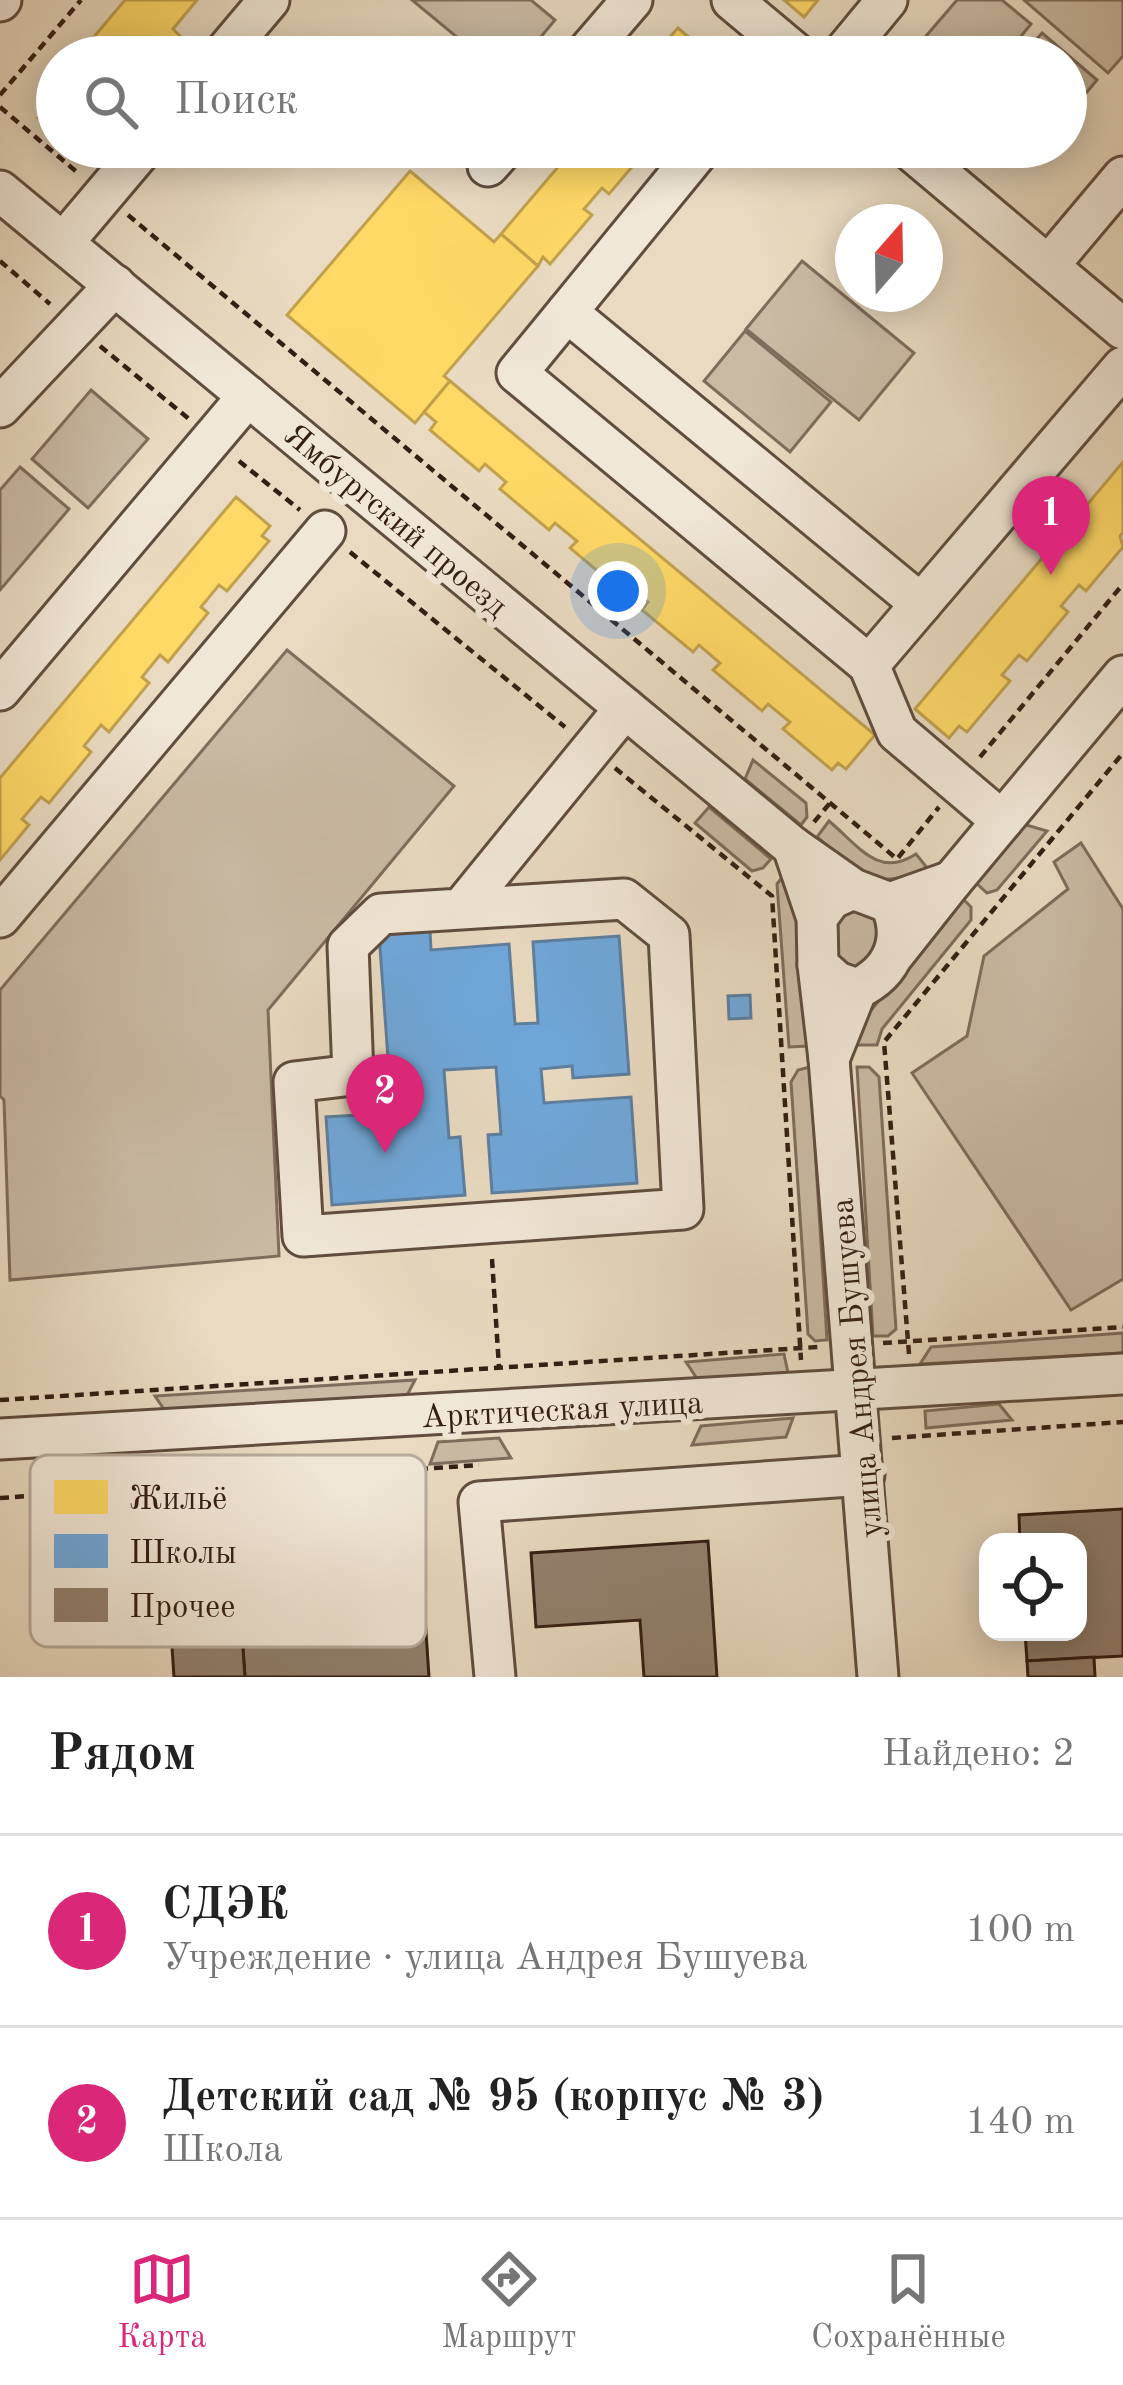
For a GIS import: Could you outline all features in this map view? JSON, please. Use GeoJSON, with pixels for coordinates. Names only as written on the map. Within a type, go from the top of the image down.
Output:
{"type":"FeatureCollection","features":[{"type":"Feature","properties":{"kind":"street"},"geometry":{"type":"LineString","coordinates":[[238,36],[269,0]]}},
{"type":"Feature","properties":{"kind":"street"},"geometry":{"type":"LineString","coordinates":[[601,36],[632,0]]}},
{"type":"Feature","properties":{"kind":"street"},"geometry":{"type":"LineString","coordinates":[[732,0],[769,36]]}},
{"type":"Feature","properties":{"kind":"street"},"geometry":{"type":"LineString","coordinates":[[857,36],[887,0]]}},
{"type":"Feature","properties":{"kind":"street"},"geometry":{"type":"LineString","coordinates":[[63,243],[126,168]]}},
{"type":"Feature","properties":{"kind":"street"},"geometry":{"type":"LineString","coordinates":[[685,168],[517,373],[869,665],[897,732],[1002,821]]}},
{"type":"Feature","properties":{"kind":"street"},"geometry":{"type":"LineString","coordinates":[[932,168],[1123,328]]}},
{"type":"Feature","properties":{"kind":"street"},"geometry":{"type":"LineString","coordinates":[[1049,265],[1123,177]]}},
{"type":"Feature","properties":{"kind":"street","name":"Ямбургский проезд"},"geometry":{"type":"LineString","coordinates":[[0,191],[793,847],[853,889]]}},
{"type":"Feature","properties":{"kind":"street"},"geometry":{"type":"LineString","coordinates":[[0,407],[115,285]]}},
{"type":"Feature","properties":{"kind":"street"},"geometry":{"type":"LineString","coordinates":[[567,312],[921,604]]}},
{"type":"Feature","properties":{"kind":"street"},"geometry":{"type":"LineString","coordinates":[[869,665],[1123,368]]}},
{"type":"Feature","properties":{"kind":"street"},"geometry":{"type":"LineString","coordinates":[[0,690],[248,396]]}},
{"type":"Feature","properties":{"kind":"street"},"geometry":{"type":"LineString","coordinates":[[0,916],[326,531]]}},
{"type":"Feature","properties":{"kind":"street"},"geometry":{"type":"LineString","coordinates":[[793,847],[817,918],[818,965],[837,982],[857,988],[871,982],[1123,676]]}},
{"type":"Feature","properties":{"kind":"street"},"geometry":{"type":"LineString","coordinates":[[461,909],[625,708]]}},
{"type":"Feature","properties":{"kind":"street"},"geometry":{"type":"LineString","coordinates":[[817,918],[831,899],[853,889],[890,903],[952,881]]}},
{"type":"Feature","properties":{"kind":"street"},"geometry":{"type":"LineString","coordinates":[[624,899],[669,934],[682,1210],[303,1236],[294,1082],[353,1075],[348,946],[381,914],[461,909],[624,899]]}},
{"type":"Feature","properties":{"kind":"street"},"geometry":{"type":"LineString","coordinates":[[890,903],[900,924],[896,952]]}},
{"type":"Feature","properties":{"kind":"street","name":"улица Андрея Бушуева"},"geometry":{"type":"LineString","coordinates":[[818,965],[865,1474],[878,1677]]}},
{"type":"Feature","properties":{"kind":"street"},"geometry":{"type":"LineString","coordinates":[[830,1059],[857,988]]}},
{"type":"Feature","properties":{"kind":"street","name":"Арктическая улица"},"geometry":{"type":"LineString","coordinates":[[0,1439],[1123,1374]]}},
{"type":"Feature","properties":{"kind":"street"},"geometry":{"type":"LineString","coordinates":[[495,1677],[478,1502],[865,1474]]}},
{"type":"Feature","properties":{"kind":"path"},"geometry":{"type":"LineString","coordinates":[[50,36],[81,0]]}},
{"type":"Feature","properties":{"kind":"path"},"geometry":{"type":"LineString","coordinates":[[0,95],[36,53]]}},
{"type":"Feature","properties":{"kind":"path"},"geometry":{"type":"LineString","coordinates":[[0,107],[36,137]]}},
{"type":"Feature","properties":{"kind":"path"},"geometry":{"type":"LineString","coordinates":[[72,168],[897,859],[1123,584]]}},
{"type":"Feature","properties":{"kind":"path"},"geometry":{"type":"LineString","coordinates":[[918,1437],[884,1042],[1123,753]]}},
{"type":"Feature","properties":{"kind":"path"},"geometry":{"type":"LineString","coordinates":[[489,1223],[499,1368]]}},
{"type":"Feature","properties":{"kind":"path"},"geometry":{"type":"LineString","coordinates":[[0,1400],[1123,1327]]}},
{"type":"Feature","properties":{"kind":"shaded area"},"geometry":{"type":"Polygon","coordinates":[[[412,0],[531,0],[555,20],[542,36],[456,36],[412,0]]]}},
{"type":"Feature","properties":{"kind":"shaded area"},"geometry":{"type":"Polygon","coordinates":[[[957,0],[1002,0],[1031,24],[1021,36],[926,36],[957,0]]]}},
{"type":"Feature","properties":{"kind":"shaded area"},"geometry":{"type":"Polygon","coordinates":[[[1024,0],[1123,0],[1123,56],[1108,73],[1087,55],[1087,36],[1065,36],[1024,0]]]}},
{"type":"Feature","properties":{"kind":"shaded area"},"geometry":{"type":"Polygon","coordinates":[[[1087,71],[1097,80],[1087,92],[1087,71]]]}},
{"type":"Feature","properties":{"kind":"shaded area"},"geometry":{"type":"Polygon","coordinates":[[[802,261],[835,288],[835,312],[864,312],[914,353],[859,420],[746,329],[802,261]]]}},
{"type":"Feature","properties":{"kind":"shaded area"},"geometry":{"type":"Polygon","coordinates":[[[745,331],[831,402],[790,452],[704,381],[745,331]]]}},
{"type":"Feature","properties":{"kind":"shaded area"},"geometry":{"type":"Polygon","coordinates":[[[91,390],[148,439],[88,508],[32,459],[91,390]]]}},
{"type":"Feature","properties":{"kind":"shaded area"},"geometry":{"type":"Polygon","coordinates":[[[20,467],[69,509],[0,590],[0,490],[20,467]]]}},
{"type":"Feature","properties":{"kind":"shaded area"},"geometry":{"type":"Polygon","coordinates":[[[287,650],[454,786],[268,1010],[279,1256],[10,1280],[4,1100],[0,1096],[0,990],[287,650]]]}},
{"type":"Feature","properties":{"kind":"shaded area"},"geometry":{"type":"Polygon","coordinates":[[[753,760],[806,803],[807,817],[801,825],[745,779],[753,760]]]}},
{"type":"Feature","properties":{"kind":"shaded area"},"geometry":{"type":"Polygon","coordinates":[[[709,807],[771,859],[763,868],[752,871],[695,823],[709,807]]]}},
{"type":"Feature","properties":{"kind":"shaded area"},"geometry":{"type":"Polygon","coordinates":[[[829,821],[879,861],[903,861],[916,854],[928,869],[892,879],[867,876],[817,837],[829,821]]]}},
{"type":"Feature","properties":{"kind":"shaded area"},"geometry":{"type":"Polygon","coordinates":[[[1023,824],[1047,831],[997,890],[987,893],[975,882],[1023,824]]]}},
{"type":"Feature","properties":{"kind":"shaded area"},"geometry":{"type":"Polygon","coordinates":[[[1081,843],[1123,909],[1123,1279],[1071,1310],[912,1073],[967,1036],[984,956],[1068,889],[1054,862],[1081,843]]]}},
{"type":"Feature","properties":{"kind":"shaded area"},"geometry":{"type":"Polygon","coordinates":[[[786,872],[799,897],[808,1046],[789,1047],[777,884],[786,872]]]}},
{"type":"Feature","properties":{"kind":"shaded area"},"geometry":{"type":"Polygon","coordinates":[[[963,899],[971,907],[971,920],[882,1029],[877,1045],[857,1045],[867,1015],[963,899]]]}},
{"type":"Feature","properties":{"kind":"shaded area"},"geometry":{"type":"Polygon","coordinates":[[[843,905],[884,916],[888,938],[853,973],[830,958],[835,913],[843,905]]]}},
{"type":"Feature","properties":{"kind":"shaded area"},"geometry":{"type":"Polygon","coordinates":[[[810,1067],[827,1340],[815,1341],[808,1334],[791,1082],[798,1070],[810,1067]]]}},
{"type":"Feature","properties":{"kind":"shaded area"},"geometry":{"type":"Polygon","coordinates":[[[857,1067],[869,1067],[879,1077],[896,1329],[888,1336],[873,1336],[857,1067]]]}},
{"type":"Feature","properties":{"kind":"shaded area"},"geometry":{"type":"Polygon","coordinates":[[[1123,1333],[1123,1353],[920,1364],[931,1347],[1123,1333]]]}},
{"type":"Feature","properties":{"kind":"shaded area"},"geometry":{"type":"Polygon","coordinates":[[[784,1354],[788,1373],[698,1380],[686,1362],[784,1354]]]}},
{"type":"Feature","properties":{"kind":"shaded area"},"geometry":{"type":"Polygon","coordinates":[[[415,1380],[405,1399],[168,1415],[155,1396],[415,1380]]]}},
{"type":"Feature","properties":{"kind":"shaded area"},"geometry":{"type":"Polygon","coordinates":[[[999,1404],[1012,1420],[926,1428],[925,1411],[999,1404]]]}},
{"type":"Feature","properties":{"kind":"shaded area"},"geometry":{"type":"Polygon","coordinates":[[[793,1418],[786,1437],[692,1445],[701,1426],[793,1418]]]}},
{"type":"Feature","properties":{"kind":"shaded area"},"geometry":{"type":"Polygon","coordinates":[[[499,1438],[511,1458],[430,1464],[438,1442],[499,1438]]]}},
{"type":"Feature","properties":{"kind":"building: Жильё"},"geometry":{"type":"Polygon","coordinates":[[[125,0],[197,0],[173,29],[180,36],[95,36],[125,0]]]}},
{"type":"Feature","properties":{"kind":"building: Жильё"},"geometry":{"type":"Polygon","coordinates":[[[784,0],[818,0],[804,17],[784,0]]]}},
{"type":"Feature","properties":{"kind":"building: Жильё"},"geometry":{"type":"Polygon","coordinates":[[[557,168],[631,168],[609,194],[602,188],[584,209],[592,215],[550,264],[543,257],[538,266],[501,234],[557,168]]]}},
{"type":"Feature","properties":{"kind":"building: Жильё"},"geometry":{"type":"Polygon","coordinates":[[[410,171],[494,242],[501,234],[538,266],[444,376],[450,381],[415,423],[287,315],[410,171]]]}},
{"type":"Feature","properties":{"kind":"building: Жильё"},"geometry":{"type":"Polygon","coordinates":[[[450,381],[875,735],[846,769],[838,763],[832,770],[783,729],[790,722],[768,704],[762,711],[713,670],[720,663],[699,645],[693,652],[642,610],[648,602],[626,584],[620,590],[570,548],[577,541],[555,523],[549,530],[500,489],[506,482],[485,464],[479,471],[430,430],[436,422],[424,412],[450,381]]]}},
{"type":"Feature","properties":{"kind":"building: Жильё"},"geometry":{"type":"Polygon","coordinates":[[[1123,462],[1123,547],[1086,591],[1079,585],[1061,606],[1068,612],[1027,661],[1019,655],[1002,675],[1010,681],[967,732],[959,726],[949,738],[915,709],[1123,462]]]}},
{"type":"Feature","properties":{"kind":"building: Жильё"},"geometry":{"type":"Polygon","coordinates":[[[236,497],[270,526],[262,536],[269,541],[227,591],[219,585],[201,607],[208,613],[168,662],[160,655],[142,677],[149,683],[109,732],[101,725],[84,746],[91,752],[49,803],[41,797],[22,819],[29,825],[0,860],[0,778],[236,497]]]}},
{"type":"Feature","properties":{"kind":"building: Школы"},"geometry":{"type":"Polygon","coordinates":[[[430,931],[431,950],[509,944],[515,1024],[538,1023],[533,942],[619,936],[629,1074],[573,1078],[572,1066],[541,1069],[544,1103],[631,1097],[637,1183],[492,1193],[488,1135],[501,1134],[496,1067],[444,1070],[449,1138],[460,1137],[465,1195],[332,1205],[326,1117],[392,1113],[379,934],[430,931]]]}},
{"type":"Feature","properties":{"kind":"building: Школы"},"geometry":{"type":"Polygon","coordinates":[[[750,995],[751,1018],[729,1019],[728,996],[750,995]]]}},
{"type":"Feature","properties":{"kind":"building: Прочее"},"geometry":{"type":"Polygon","coordinates":[[[1123,1509],[1123,1656],[1027,1661],[1026,1641],[1087,1641],[1087,1533],[1020,1533],[1019,1515],[1123,1509]]]}},
{"type":"Feature","properties":{"kind":"building: Прочее"},"geometry":{"type":"Polygon","coordinates":[[[708,1541],[717,1677],[644,1677],[640,1620],[536,1627],[531,1553],[708,1541]]]}},
{"type":"Feature","properties":{"kind":"building: Прочее"},"geometry":{"type":"Polygon","coordinates":[[[426,1631],[429,1677],[245,1677],[243,1647],[426,1647],[426,1631]]]}},
{"type":"Feature","properties":{"kind":"building: Прочее"},"geometry":{"type":"Polygon","coordinates":[[[172,1647],[243,1647],[245,1677],[174,1677],[172,1647]]]}},
{"type":"Feature","properties":{"kind":"building: Прочее"},"geometry":{"type":"Polygon","coordinates":[[[1094,1657],[1095,1677],[1028,1677],[1027,1661],[1094,1657]]]}},
{"type":"Feature","properties":{"kind":"place","name":"СДЭК"},"geometry":{"type":"Point","coordinates":[1051,575]}},
{"type":"Feature","properties":{"kind":"place","name":"Детский сад № 95 (корпус № 3)"},"geometry":{"type":"Point","coordinates":[385,1153]}}]}
